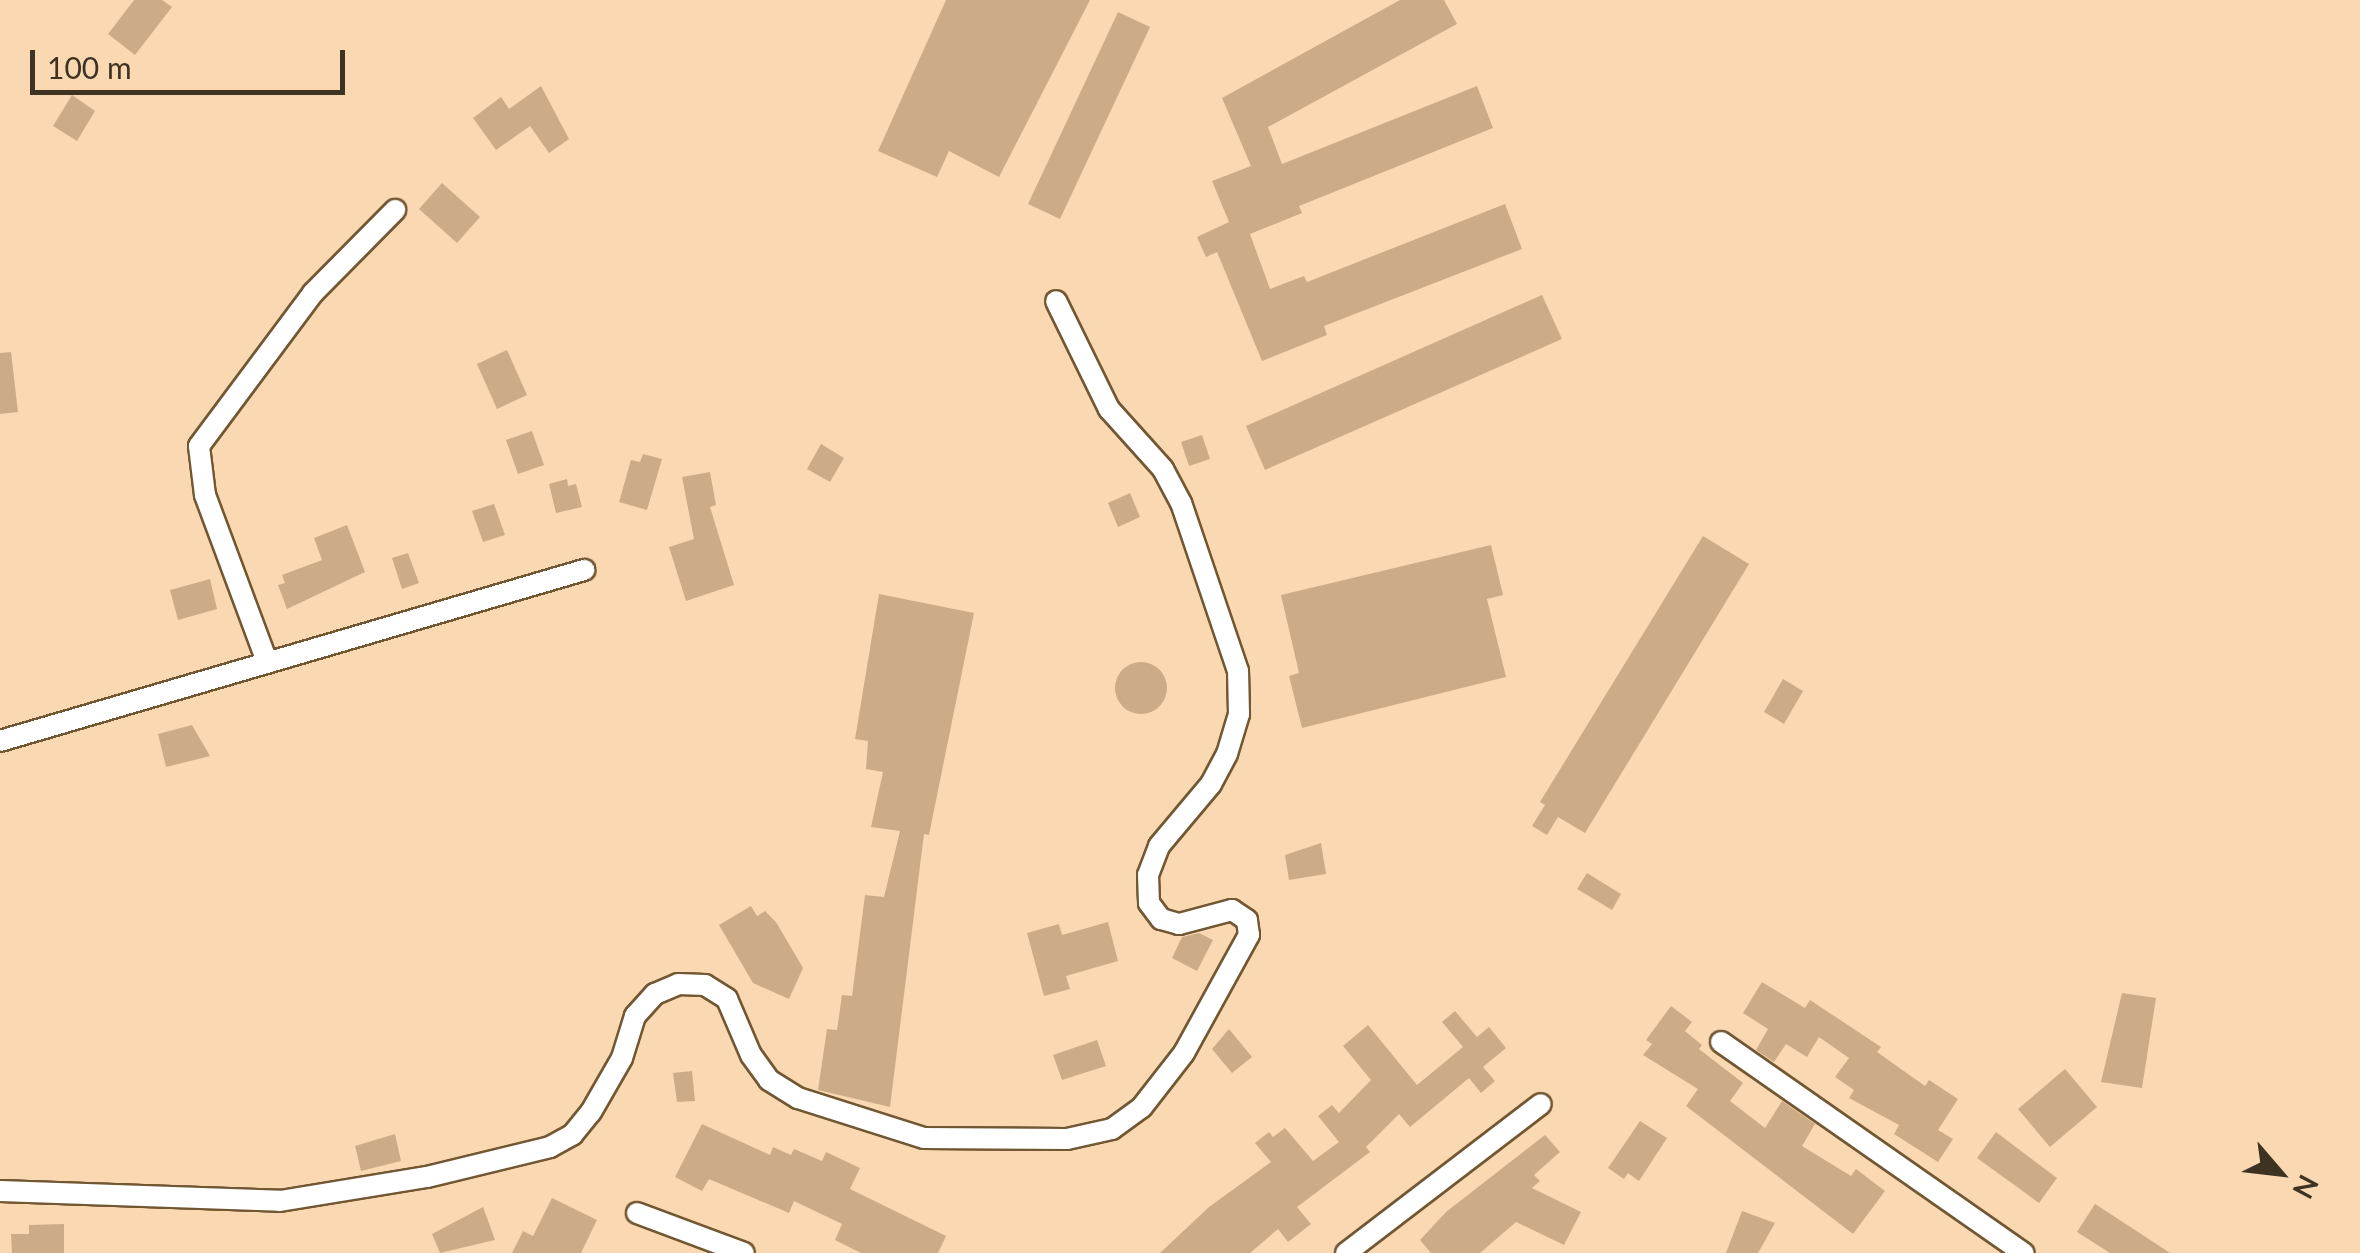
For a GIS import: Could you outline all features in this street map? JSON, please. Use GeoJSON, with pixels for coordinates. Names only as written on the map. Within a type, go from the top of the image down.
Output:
{"type":"FeatureCollection","features":[{"type":"Feature","properties":{"kind":"street"},"geometry":{"type":"LineString","coordinates":[[266,660],[205,495],[199,446],[313,293],[395,210]]}},
{"type":"Feature","properties":{"kind":"street"},"geometry":{"type":"LineString","coordinates":[[0,1191],[280,1201],[427,1177],[550,1148],[591,1112],[622,1058],[636,1016],[655,994],[678,984],[705,985],[727,999],[751,1055],[784,1089],[924,1138],[1067,1139],[1112,1129],[1142,1107],[1184,1053],[1249,935],[1247,920],[1232,910],[1180,924],[1161,919],[1150,903],[1148,876],[1160,846],[1211,784],[1227,754],[1239,714],[1238,671],[1181,504],[1164,469],[1109,409],[1056,300]]}},
{"type":"Feature","properties":{"kind":"street"},"geometry":{"type":"LineString","coordinates":[[0,741],[584,570]]}},
{"type":"Feature","properties":{"kind":"street"},"geometry":{"type":"LineString","coordinates":[[1720,1042],[2024,1253]]}},
{"type":"Feature","properties":{"kind":"street"},"geometry":{"type":"LineString","coordinates":[[1346,1253],[1541,1104]]}},
{"type":"Feature","properties":{"kind":"street"},"geometry":{"type":"LineString","coordinates":[[637,1213],[744,1253]]}},
{"type":"Feature","properties":{"kind":"building"},"geometry":{"type":"Polygon","coordinates":[[[134,0],[162,0],[172,7],[135,55],[108,34],[134,0]]]}},
{"type":"Feature","properties":{"kind":"building"},"geometry":{"type":"Polygon","coordinates":[[[946,0],[1090,0],[999,177],[949,151],[937,177],[878,151],[946,0]]]}},
{"type":"Feature","properties":{"kind":"building"},"geometry":{"type":"Polygon","coordinates":[[[1400,0],[1444,0],[1457,24],[1268,127],[1282,164],[1477,86],[1493,128],[1299,206],[1302,213],[1250,234],[1270,289],[1304,276],[1307,282],[1505,204],[1522,249],[1324,326],[1327,335],[1262,361],[1217,252],[1206,257],[1197,237],[1229,222],[1212,181],[1251,166],[1222,98],[1400,0]]]}},
{"type":"Feature","properties":{"kind":"building"},"geometry":{"type":"Polygon","coordinates":[[[1118,12],[1150,27],[1060,219],[1028,204],[1118,12]]]}},
{"type":"Feature","properties":{"kind":"building"},"geometry":{"type":"Polygon","coordinates":[[[541,86],[569,139],[549,153],[530,126],[496,150],[473,118],[501,97],[509,109],[541,86]]]}},
{"type":"Feature","properties":{"kind":"building"},"geometry":{"type":"Polygon","coordinates":[[[72,95],[95,111],[77,141],[53,126],[72,95]]]}},
{"type":"Feature","properties":{"kind":"building"},"geometry":{"type":"Polygon","coordinates":[[[442,183],[480,217],[457,243],[419,209],[442,183]]]}},
{"type":"Feature","properties":{"kind":"building"},"geometry":{"type":"Polygon","coordinates":[[[1542,295],[1562,339],[1265,470],[1246,426],[1542,295]]]}},
{"type":"Feature","properties":{"kind":"building"},"geometry":{"type":"Polygon","coordinates":[[[507,350],[527,395],[497,409],[477,364],[507,350]]]}},
{"type":"Feature","properties":{"kind":"building"},"geometry":{"type":"Polygon","coordinates":[[[11,352],[18,412],[0,414],[0,353],[11,352]]]}},
{"type":"Feature","properties":{"kind":"building"},"geometry":{"type":"Polygon","coordinates":[[[532,431],[544,465],[518,474],[506,440],[532,431]]]}},
{"type":"Feature","properties":{"kind":"building"},"geometry":{"type":"Polygon","coordinates":[[[1202,435],[1210,459],[1189,466],[1181,442],[1202,435]]]}},
{"type":"Feature","properties":{"kind":"building"},"geometry":{"type":"Polygon","coordinates":[[[821,444],[844,458],[830,482],[807,469],[821,444]]]}},
{"type":"Feature","properties":{"kind":"building"},"geometry":{"type":"Polygon","coordinates":[[[643,454],[662,459],[647,510],[619,502],[631,460],[640,462],[643,454]]]}},
{"type":"Feature","properties":{"kind":"building"},"geometry":{"type":"Polygon","coordinates":[[[710,472],[716,505],[710,507],[734,585],[686,601],[669,547],[694,539],[682,477],[710,472]]]}},
{"type":"Feature","properties":{"kind":"building"},"geometry":{"type":"Polygon","coordinates":[[[567,479],[568,486],[576,484],[582,507],[556,513],[549,484],[567,479]]]}},
{"type":"Feature","properties":{"kind":"building"},"geometry":{"type":"Polygon","coordinates":[[[1130,493],[1140,517],[1118,527],[1108,503],[1130,493]]]}},
{"type":"Feature","properties":{"kind":"building"},"geometry":{"type":"Polygon","coordinates":[[[494,504],[505,535],[483,542],[472,511],[494,504]]]}},
{"type":"Feature","properties":{"kind":"building"},"geometry":{"type":"Polygon","coordinates":[[[347,525],[365,572],[287,609],[278,585],[285,583],[282,575],[322,560],[314,538],[347,525]]]}},
{"type":"Feature","properties":{"kind":"building"},"geometry":{"type":"Polygon","coordinates":[[[1703,536],[1749,564],[1585,833],[1558,817],[1547,835],[1532,826],[1545,805],[1540,802],[1703,536]]]}},
{"type":"Feature","properties":{"kind":"building"},"geometry":{"type":"Polygon","coordinates":[[[1491,545],[1503,595],[1487,599],[1506,677],[1302,728],[1289,676],[1299,673],[1281,595],[1491,545]]]}},
{"type":"Feature","properties":{"kind":"building"},"geometry":{"type":"Polygon","coordinates":[[[408,553],[419,583],[402,589],[392,558],[408,553]]]}},
{"type":"Feature","properties":{"kind":"building"},"geometry":{"type":"Polygon","coordinates":[[[210,579],[217,609],[178,620],[170,590],[210,579]]]}},
{"type":"Feature","properties":{"kind":"building"},"geometry":{"type":"Polygon","coordinates":[[[879,594],[974,613],[929,835],[924,834],[890,1107],[818,1090],[827,1029],[837,1030],[842,995],[852,996],[865,895],[884,897],[900,831],[871,827],[883,772],[866,769],[868,741],[855,739],[879,594]]]}},
{"type":"Feature","properties":{"kind":"building"},"geometry":{"type":"Polygon","coordinates":[[[1141,662],[1159,670],[1167,688],[1159,706],[1141,714],[1123,706],[1115,688],[1123,670],[1141,662]]]}},
{"type":"Feature","properties":{"kind":"building"},"geometry":{"type":"Polygon","coordinates":[[[1783,679],[1803,691],[1784,724],[1764,712],[1783,679]]]}},
{"type":"Feature","properties":{"kind":"building"},"geometry":{"type":"Polygon","coordinates":[[[192,725],[210,756],[166,767],[158,734],[192,725]]]}},
{"type":"Feature","properties":{"kind":"building"},"geometry":{"type":"Polygon","coordinates":[[[1321,843],[1326,874],[1289,880],[1285,855],[1321,843]]]}},
{"type":"Feature","properties":{"kind":"building"},"geometry":{"type":"Polygon","coordinates":[[[1587,873],[1621,894],[1612,910],[1577,889],[1587,873]]]}},
{"type":"Feature","properties":{"kind":"building"},"geometry":{"type":"Polygon","coordinates":[[[751,906],[757,916],[765,911],[776,922],[803,968],[789,999],[753,983],[719,925],[751,906]]]}},
{"type":"Feature","properties":{"kind":"building"},"geometry":{"type":"Polygon","coordinates":[[[1108,922],[1118,961],[1066,976],[1070,989],[1044,996],[1027,933],[1059,924],[1062,935],[1108,922]]]}},
{"type":"Feature","properties":{"kind":"building"},"geometry":{"type":"Polygon","coordinates":[[[1199,933],[1213,940],[1197,971],[1172,958],[1182,937],[1199,933]]]}},
{"type":"Feature","properties":{"kind":"building"},"geometry":{"type":"Polygon","coordinates":[[[1762,982],[1805,1008],[1810,1000],[1881,1047],[1877,1052],[1925,1086],[1929,1080],[1958,1099],[1938,1130],[1953,1139],[1938,1162],[1894,1134],[1899,1125],[1849,1098],[1854,1090],[1835,1077],[1849,1058],[1819,1037],[1807,1057],[1786,1044],[1774,1062],[1756,1050],[1768,1029],[1743,1013],[1762,982]]]}},
{"type":"Feature","properties":{"kind":"building"},"geometry":{"type":"Polygon","coordinates":[[[2122,993],[2156,998],[2142,1088],[2101,1082],[2122,993]]]}},
{"type":"Feature","properties":{"kind":"building"},"geometry":{"type":"Polygon","coordinates":[[[1671,1006],[1692,1022],[1685,1031],[1702,1045],[1699,1049],[1743,1083],[1730,1101],[1765,1128],[1782,1101],[1815,1124],[1802,1146],[1851,1176],[1856,1169],[1885,1191],[1853,1234],[1686,1106],[1698,1089],[1643,1055],[1652,1044],[1646,1040],[1671,1006]]]}},
{"type":"Feature","properties":{"kind":"building"},"geometry":{"type":"Polygon","coordinates":[[[1455,1011],[1477,1037],[1489,1027],[1506,1048],[1483,1067],[1495,1081],[1481,1093],[1469,1078],[1410,1127],[1399,1114],[1366,1147],[1370,1152],[1297,1207],[1311,1224],[1288,1242],[1278,1229],[1250,1253],[1160,1253],[1209,1207],[1271,1162],[1255,1143],[1269,1132],[1273,1137],[1285,1128],[1313,1161],[1339,1142],[1318,1116],[1332,1105],[1339,1113],[1371,1080],[1343,1046],[1368,1025],[1417,1085],[1463,1047],[1442,1022],[1455,1011]]]}},
{"type":"Feature","properties":{"kind":"building"},"geometry":{"type":"Polygon","coordinates":[[[1229,1029],[1252,1057],[1232,1073],[1212,1049],[1229,1029]]]}},
{"type":"Feature","properties":{"kind":"building"},"geometry":{"type":"Polygon","coordinates":[[[1097,1040],[1106,1066],[1062,1080],[1053,1055],[1097,1040]]]}},
{"type":"Feature","properties":{"kind":"building"},"geometry":{"type":"Polygon","coordinates":[[[2065,1069],[2097,1107],[2050,1147],[2018,1109],[2065,1069]]]}},
{"type":"Feature","properties":{"kind":"building"},"geometry":{"type":"Polygon","coordinates":[[[692,1071],[695,1101],[677,1102],[673,1073],[692,1071]]]}},
{"type":"Feature","properties":{"kind":"building"},"geometry":{"type":"Polygon","coordinates":[[[1640,1121],[1667,1138],[1639,1181],[1628,1173],[1624,1179],[1608,1168],[1640,1121]]]}},
{"type":"Feature","properties":{"kind":"building"},"geometry":{"type":"Polygon","coordinates":[[[702,1124],[770,1155],[773,1147],[791,1155],[794,1149],[822,1161],[826,1152],[860,1168],[850,1189],[946,1236],[938,1253],[861,1253],[835,1240],[842,1224],[794,1201],[789,1213],[709,1179],[702,1191],[675,1177],[702,1124]]]}},
{"type":"Feature","properties":{"kind":"building"},"geometry":{"type":"Polygon","coordinates":[[[1996,1132],[2057,1178],[2039,1203],[1977,1158],[1996,1132]]]}},
{"type":"Feature","properties":{"kind":"building"},"geometry":{"type":"Polygon","coordinates":[[[395,1134],[401,1161],[361,1171],[355,1146],[395,1134]]]}},
{"type":"Feature","properties":{"kind":"building"},"geometry":{"type":"Polygon","coordinates":[[[1545,1135],[1560,1152],[1534,1175],[1540,1181],[1532,1188],[1581,1212],[1564,1245],[1516,1222],[1480,1253],[1431,1253],[1420,1240],[1446,1212],[1545,1135]]]}},
{"type":"Feature","properties":{"kind":"building"},"geometry":{"type":"Polygon","coordinates":[[[552,1198],[597,1220],[581,1253],[512,1253],[523,1231],[533,1236],[552,1198]]]}},
{"type":"Feature","properties":{"kind":"building"},"geometry":{"type":"Polygon","coordinates":[[[2095,1204],[2170,1253],[2110,1253],[2077,1232],[2095,1204]]]}},
{"type":"Feature","properties":{"kind":"building"},"geometry":{"type":"Polygon","coordinates":[[[483,1207],[495,1240],[440,1253],[432,1234],[483,1207]]]}},
{"type":"Feature","properties":{"kind":"building"},"geometry":{"type":"Polygon","coordinates":[[[1742,1211],[1775,1223],[1758,1253],[1726,1253],[1742,1211]]]}},
{"type":"Feature","properties":{"kind":"building"},"geometry":{"type":"Polygon","coordinates":[[[64,1224],[64,1253],[12,1253],[11,1234],[29,1234],[29,1225],[64,1224]]]}}]}
